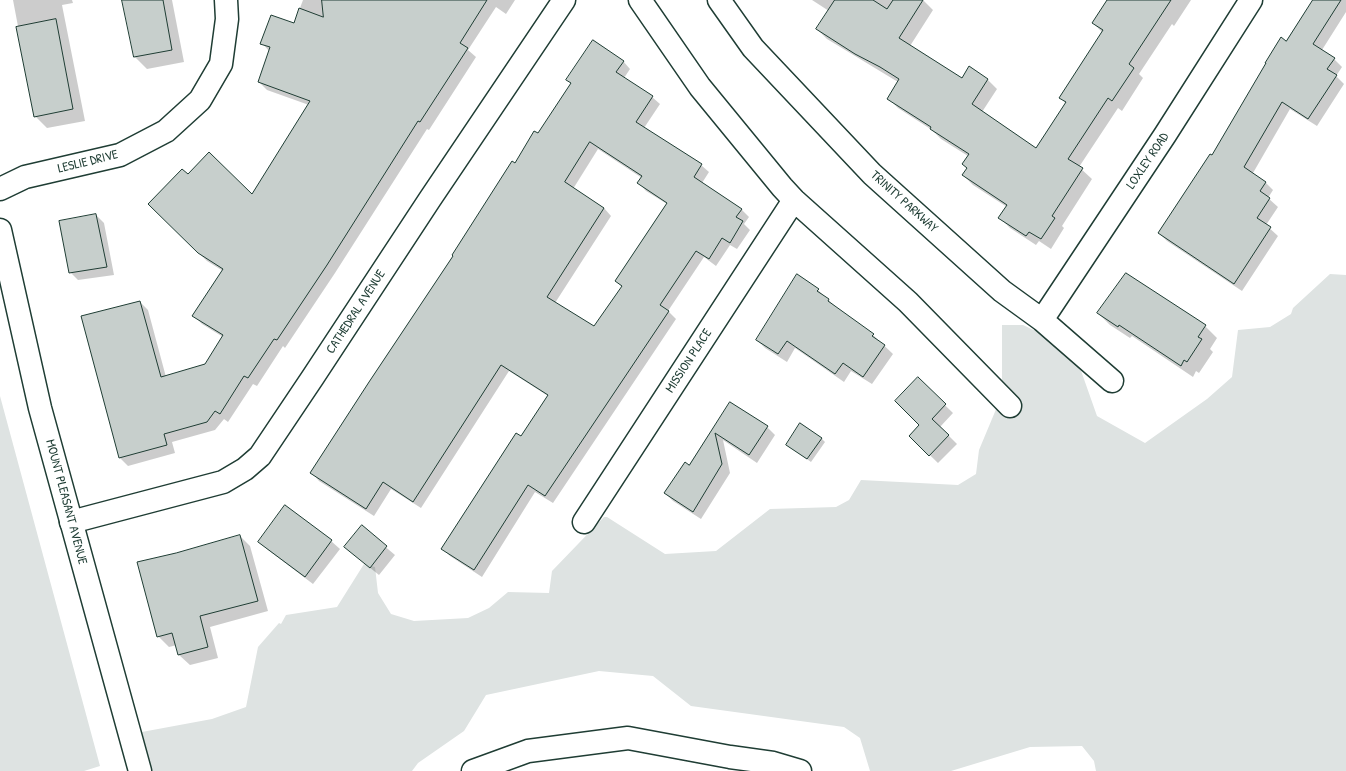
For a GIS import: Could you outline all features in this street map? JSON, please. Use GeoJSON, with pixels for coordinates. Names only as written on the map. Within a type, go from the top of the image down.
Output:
{"type":"FeatureCollection","features":[{"type":"Feature","properties":{"kind":"street","name":"LESLIE DRIVE"},"geometry":{"type":"LineString","coordinates":[[0,189],[25,177],[120,156],[166,131],[200,100],[221,64],[227,19],[226,0]]}},
{"type":"Feature","properties":{"kind":"street","name":"CATHEDRAL AVENUE"},"geometry":{"type":"LineString","coordinates":[[71,522],[223,482],[245,469],[260,456],[564,0]]}},
{"type":"Feature","properties":{"kind":"street"},"geometry":{"type":"LineString","coordinates":[[640,0],[700,87],[782,187],[794,200],[908,302],[1010,406]]}},
{"type":"Feature","properties":{"kind":"street","name":"TRINITY PARKWAY"},"geometry":{"type":"LineString","coordinates":[[719,0],[753,48],[872,174],[1002,291],[1042,320],[1112,381]]}},
{"type":"Feature","properties":{"kind":"street","name":"LOXLEY ROAD"},"geometry":{"type":"LineString","coordinates":[[1042,320],[1165,135],[1250,0]]}},
{"type":"Feature","properties":{"kind":"street","name":"MISSION PLACE"},"geometry":{"type":"LineString","coordinates":[[584,522],[794,200]]}},
{"type":"Feature","properties":{"kind":"street","name":"MOUNT PLEASANT AVENUE"},"geometry":{"type":"LineString","coordinates":[[0,230],[40,408],[140,771]]}},
{"type":"Feature","properties":{"kind":"street"},"geometry":{"type":"LineString","coordinates":[[473,771],[528,751],[628,738],[732,764],[773,763],[800,771]]}},
{"type":"Feature","properties":{"kind":"shaded area"},"geometry":{"type":"Polygon","coordinates":[[[1330,274],[1346,275],[1346,771],[1096,771],[1094,761],[1082,746],[1030,747],[951,771],[870,771],[860,738],[844,727],[691,706],[653,676],[599,671],[486,695],[464,731],[418,763],[412,771],[141,771],[131,734],[212,719],[246,707],[258,647],[279,623],[281,624],[286,615],[337,607],[364,564],[375,567],[378,593],[391,614],[414,621],[468,618],[489,608],[508,592],[549,593],[552,571],[604,517],[607,517],[665,554],[716,551],[770,509],[836,507],[849,500],[861,480],[958,485],[976,474],[979,450],[1002,395],[1002,325],[1023,325],[1045,334],[1079,365],[1097,416],[1145,443],[1207,399],[1232,377],[1238,330],[1270,327],[1291,314],[1293,308],[1330,274]]]}},
{"type":"Feature","properties":{"kind":"shaded area"},"geometry":{"type":"Polygon","coordinates":[[[0,396],[100,766],[84,771],[0,771],[0,396]]]}},
{"type":"Feature","properties":{"kind":"building"},"geometry":{"type":"Polygon","coordinates":[[[122,0],[163,0],[172,50],[134,57],[122,0]]]}},
{"type":"Feature","properties":{"kind":"building"},"geometry":{"type":"Polygon","coordinates":[[[322,0],[487,0],[460,43],[468,48],[420,122],[418,121],[327,265],[277,340],[274,339],[248,378],[244,376],[220,414],[215,411],[207,422],[164,434],[167,445],[119,458],[81,316],[140,301],[161,377],[205,364],[223,335],[192,316],[223,269],[198,253],[148,204],[182,169],[188,174],[209,152],[252,194],[310,101],[258,82],[270,47],[260,44],[271,15],[294,23],[299,8],[323,17],[322,0]]]}},
{"type":"Feature","properties":{"kind":"building"},"geometry":{"type":"Polygon","coordinates":[[[835,0],[873,0],[887,9],[893,0],[923,0],[899,38],[962,78],[969,66],[988,79],[972,104],[1036,148],[1066,102],[1059,98],[1103,30],[1092,23],[1107,0],[1171,0],[1129,64],[1134,68],[1112,101],[1108,98],[1068,159],[1083,168],[1052,216],[1055,218],[1041,239],[1029,232],[1026,236],[998,218],[1007,205],[962,175],[967,168],[962,164],[969,154],[930,129],[931,127],[887,99],[899,79],[855,54],[816,29],[835,0]]]}},
{"type":"Feature","properties":{"kind":"building"},"geometry":{"type":"Polygon","coordinates":[[[1313,0],[1341,0],[1313,44],[1335,58],[1327,69],[1337,75],[1308,119],[1282,102],[1244,167],[1266,182],[1260,191],[1270,198],[1257,218],[1271,227],[1234,284],[1158,233],[1210,154],[1212,155],[1281,37],[1286,41],[1313,0]]]}},
{"type":"Feature","properties":{"kind":"building"},"geometry":{"type":"Polygon","coordinates":[[[56,19],[73,109],[34,117],[16,27],[56,19]]]}},
{"type":"Feature","properties":{"kind":"building"},"geometry":{"type":"Polygon","coordinates":[[[593,40],[624,61],[616,72],[653,96],[636,122],[702,164],[694,177],[742,209],[736,217],[743,221],[730,243],[722,238],[709,259],[696,251],[660,305],[669,311],[545,496],[528,485],[474,570],[441,549],[516,433],[521,436],[548,395],[501,365],[413,502],[383,482],[366,509],[310,473],[453,256],[452,255],[512,161],[515,163],[534,131],[538,133],[571,83],[566,80],[593,40]],[[590,142],[565,182],[604,208],[547,297],[594,326],[622,286],[615,281],[667,203],[637,183],[642,176],[590,142]]]}},
{"type":"Feature","properties":{"kind":"building"},"geometry":{"type":"Polygon","coordinates":[[[96,214],[107,267],[69,273],[59,221],[96,214]]]}},
{"type":"Feature","properties":{"kind":"building"},"geometry":{"type":"Polygon","coordinates":[[[1126,273],[1206,325],[1198,337],[1202,339],[1187,362],[1184,360],[1181,366],[1119,325],[1118,327],[1097,313],[1126,273]]]}},
{"type":"Feature","properties":{"kind":"building"},"geometry":{"type":"Polygon","coordinates":[[[797,274],[819,289],[817,291],[829,299],[828,301],[874,334],[872,336],[885,345],[863,377],[843,363],[835,374],[787,341],[778,354],[756,340],[797,274]]]}},
{"type":"Feature","properties":{"kind":"building"},"geometry":{"type":"Polygon","coordinates":[[[918,377],[946,404],[932,419],[949,435],[929,456],[909,436],[919,425],[895,401],[918,377]]]}},
{"type":"Feature","properties":{"kind":"building"},"geometry":{"type":"Polygon","coordinates":[[[730,402],[768,426],[749,455],[715,433],[722,464],[693,512],[664,493],[685,462],[689,465],[730,402]]]}},
{"type":"Feature","properties":{"kind":"building"},"geometry":{"type":"Polygon","coordinates":[[[800,423],[822,438],[807,459],[786,445],[800,423]]]}},
{"type":"Feature","properties":{"kind":"building"},"geometry":{"type":"Polygon","coordinates":[[[285,505],[332,540],[305,577],[258,542],[285,505]]]}},
{"type":"Feature","properties":{"kind":"building"},"geometry":{"type":"Polygon","coordinates":[[[362,525],[387,546],[370,568],[344,547],[362,525]]]}},
{"type":"Feature","properties":{"kind":"building"},"geometry":{"type":"Polygon","coordinates":[[[240,535],[258,601],[200,616],[208,647],[178,655],[172,633],[157,637],[137,562],[240,535]]]}}]}
